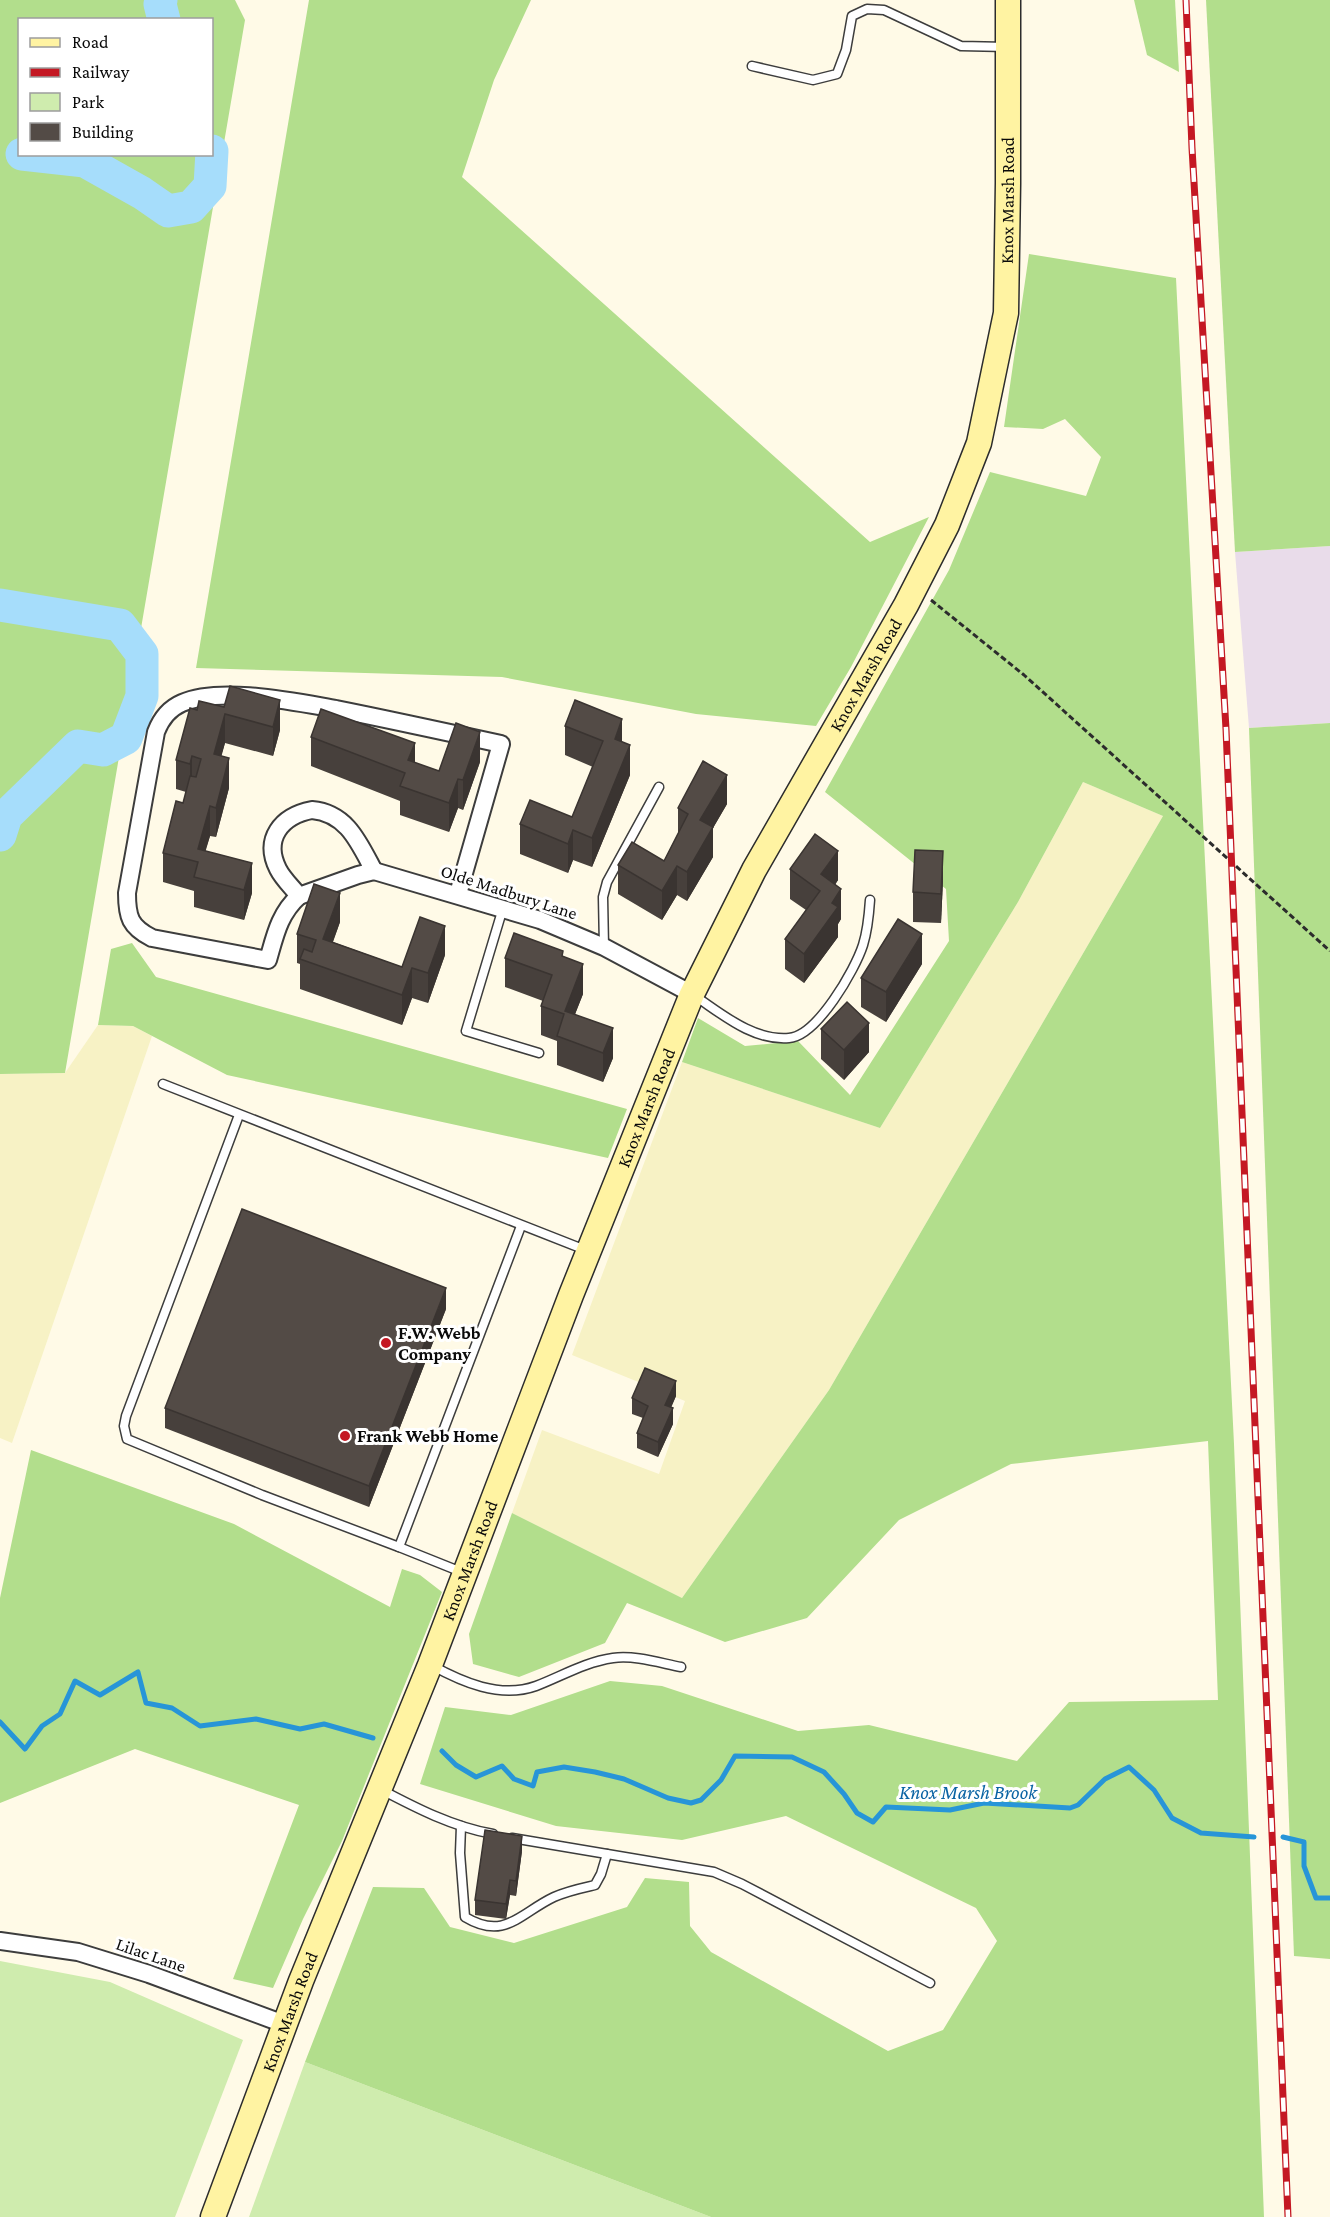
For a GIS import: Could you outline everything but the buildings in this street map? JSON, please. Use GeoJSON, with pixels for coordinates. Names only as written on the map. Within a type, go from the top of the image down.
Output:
{"type":"FeatureCollection","features":[{"type":"Feature","properties":{"kind":"main road","name":"Knox Marsh Road"},"geometry":{"type":"LineString","coordinates":[[213,2217],[284,2024],[430,1665],[588,1251],[692,994],[754,870],[914,589],[947,525],[979,443],[1006,313],[1008,0]]}},
{"type":"Feature","properties":{"kind":"street"},"geometry":{"type":"LineString","coordinates":[[374,872],[362,848],[337,817],[325,811],[312,810],[298,813],[286,819],[278,830],[273,844],[274,859],[279,872],[299,896],[288,906],[280,920],[268,960],[152,938],[140,932],[132,923],[127,910],[127,893],[156,732],[160,721],[169,710],[183,702],[234,695],[279,700],[384,718],[501,744],[458,894]]}},
{"type":"Feature","properties":{"kind":"street","name":"Olde Madbury Lane"},"geometry":{"type":"LineString","coordinates":[[299,896],[358,875],[374,872],[458,894],[540,920],[604,947],[692,994]]}},
{"type":"Feature","properties":{"kind":"street","name":"Lilac Lane"},"geometry":{"type":"LineString","coordinates":[[0,1941],[88,1954],[284,2024]]}},
{"type":"Feature","properties":{"kind":"lane"},"geometry":{"type":"LineString","coordinates":[[752,66],[813,80],[837,74],[846,50],[852,16],[867,9],[884,10],[961,46],[1008,47]]}},
{"type":"Feature","properties":{"kind":"lane"},"geometry":{"type":"LineString","coordinates":[[604,947],[603,897],[607,882],[658,787]]}},
{"type":"Feature","properties":{"kind":"lane"},"geometry":{"type":"LineString","coordinates":[[692,994],[755,1033],[788,1038],[800,1035],[828,1006],[849,976],[865,939],[869,923],[870,900]]}},
{"type":"Feature","properties":{"kind":"lane"},"geometry":{"type":"LineString","coordinates":[[504,908],[465,1031],[539,1053]]}},
{"type":"Feature","properties":{"kind":"lane"},"geometry":{"type":"LineString","coordinates":[[163,1084],[588,1251]]}},
{"type":"Feature","properties":{"kind":"lane"},"geometry":{"type":"LineString","coordinates":[[239,1115],[126,1416],[124,1426],[127,1439],[262,1495],[464,1573]]}},
{"type":"Feature","properties":{"kind":"lane"},"geometry":{"type":"LineString","coordinates":[[399,1547],[521,1226]]}},
{"type":"Feature","properties":{"kind":"lane"},"geometry":{"type":"LineString","coordinates":[[430,1665],[450,1675],[490,1689],[512,1690],[534,1686],[594,1661],[616,1657],[681,1667]]}},
{"type":"Feature","properties":{"kind":"lane"},"geometry":{"type":"LineString","coordinates":[[380,1789],[432,1815],[479,1832],[714,1872],[742,1884],[930,1983]]}},
{"type":"Feature","properties":{"kind":"lane"},"geometry":{"type":"LineString","coordinates":[[461,1826],[460,1853],[465,1917],[476,1923],[492,1927],[509,1925],[556,1896],[595,1885],[607,1854]]}},
{"type":"Feature","properties":{"kind":"path"},"geometry":{"type":"LineString","coordinates":[[914,589],[946,611],[1024,675],[1330,951]]}},
{"type":"Feature","properties":{"kind":"shaded area"},"geometry":{"type":"Polygon","coordinates":[[[1330,546],[1330,723],[1249,728],[1235,552],[1330,546]]]}},
{"type":"Feature","properties":{"kind":"shaded area"},"geometry":{"type":"Polygon","coordinates":[[[1083,782],[1163,816],[829,1390],[682,1598],[512,1513],[542,1430],[659,1474],[685,1401],[572,1355],[682,1062],[880,1128],[1018,902],[1083,782]]]}},
{"type":"Feature","properties":{"kind":"shaded area"},"geometry":{"type":"Polygon","coordinates":[[[98,1025],[133,1026],[152,1036],[12,1443],[0,1438],[0,1074],[65,1073],[98,1025]]]}},
{"type":"Feature","properties":{"kind":"green space"},"geometry":{"type":"Polygon","coordinates":[[[0,0],[235,0],[245,20],[65,1073],[0,1074],[0,0]]]}},
{"type":"Feature","properties":{"kind":"green space"},"geometry":{"type":"Polygon","coordinates":[[[309,0],[531,0],[494,80],[462,177],[870,542],[929,517],[851,667],[816,726],[696,714],[502,677],[196,668],[309,0]]]}},
{"type":"Feature","properties":{"kind":"green space"},"geometry":{"type":"Polygon","coordinates":[[[1134,0],[1175,0],[1179,72],[1147,55],[1134,0]]]}},
{"type":"Feature","properties":{"kind":"green space"},"geometry":{"type":"Polygon","coordinates":[[[1206,0],[1330,0],[1330,546],[1235,552],[1206,0]]]}},
{"type":"Feature","properties":{"kind":"green space"},"geometry":{"type":"Polygon","coordinates":[[[1029,254],[1176,278],[1234,1444],[1264,2217],[711,2217],[305,2062],[373,1887],[424,1888],[450,1927],[514,1943],[627,1907],[645,1878],[689,1882],[690,1926],[711,1952],[888,2051],[943,2030],[997,1941],[976,1908],[786,1816],[682,1840],[556,1826],[420,1784],[445,1707],[511,1715],[610,1681],[662,1686],[798,1731],[869,1725],[1017,1761],[1069,1702],[1218,1700],[1208,1441],[1011,1464],[899,1520],[807,1618],[725,1642],[627,1603],[605,1643],[519,1677],[473,1664],[469,1634],[512,1513],[682,1598],[829,1390],[1163,816],[1083,782],[1018,902],[880,1128],[682,1062],[698,1018],[745,1046],[798,1041],[850,1095],[949,941],[946,889],[825,792],[949,570],[990,472],[1086,496],[1101,457],[1065,419],[1043,429],[1004,427],[1029,254]]]}},
{"type":"Feature","properties":{"kind":"green space"},"geometry":{"type":"Polygon","coordinates":[[[1330,723],[1330,1959],[1294,1956],[1249,728],[1330,723]]]}},
{"type":"Feature","properties":{"kind":"green space"},"geometry":{"type":"Polygon","coordinates":[[[132,943],[156,977],[627,1109],[608,1158],[227,1075],[133,1026],[98,1025],[111,949],[132,943]]]}},
{"type":"Feature","properties":{"kind":"green space"},"geometry":{"type":"Polygon","coordinates":[[[31,1450],[234,1524],[390,1607],[402,1569],[420,1575],[442,1592],[342,1841],[303,1919],[273,1988],[233,1979],[299,1805],[135,1749],[0,1803],[0,1598],[31,1450]]]}},
{"type":"Feature","properties":{"kind":"green space"},"geometry":{"type":"Polygon","coordinates":[[[0,1961],[110,1982],[243,2040],[175,2217],[0,2217],[0,1961]]]}},
{"type":"Feature","properties":{"kind":"green space"},"geometry":{"type":"Polygon","coordinates":[[[305,2062],[711,2217],[249,2217],[305,2062]]]}},
{"type":"Feature","properties":{"kind":"waterway"},"geometry":{"type":"LineString","coordinates":[[161,0],[164,18]]}},
{"type":"Feature","properties":{"kind":"waterway"},"geometry":{"type":"LineString","coordinates":[[40,156],[85,161],[142,193],[168,211],[191,207],[210,186],[212,156]]}},
{"type":"Feature","properties":{"kind":"waterway"},"geometry":{"type":"LineString","coordinates":[[0,605],[120,625],[142,654],[142,696],[126,738],[103,750],[78,746],[6,816],[0,835]]}},
{"type":"Feature","properties":{"kind":"waterway","name":"Knox Marsh Brook"},"geometry":{"type":"LineString","coordinates":[[0,1722],[25,1749],[42,1726],[60,1714],[75,1681],[100,1695],[138,1672],[146,1703],[172,1708],[200,1726],[256,1719],[300,1729],[324,1724],[373,1738]]}},
{"type":"Feature","properties":{"kind":"waterway","name":"Knox Marsh Brook"},"geometry":{"type":"LineString","coordinates":[[442,1751],[456,1765],[476,1777],[502,1766],[514,1779],[533,1786],[537,1772],[564,1767],[624,1779],[668,1798],[691,1803],[701,1800],[721,1780],[735,1756],[792,1757],[824,1772],[857,1813],[873,1822],[886,1807],[950,1810],[984,1803],[1070,1808],[1078,1805],[1105,1779],[1129,1767],[1154,1790],[1172,1818],[1201,1833],[1254,1837]]}},
{"type":"Feature","properties":{"kind":"waterway","name":"Knox Marsh Brook"},"geometry":{"type":"LineString","coordinates":[[1283,1837],[1304,1842],[1304,1866],[1316,1898],[1330,1898]]}},
{"type":"Feature","properties":{"kind":"railway"},"geometry":{"type":"LineString","coordinates":[[1186,0],[1192,148],[1226,729],[1288,2217]]}},
{"type":"Feature","properties":{"kind":"place","name":"F.W. Webb Company"},"geometry":{"type":"Point","coordinates":[386,1343]}},
{"type":"Feature","properties":{"kind":"place","name":"Frank Webb Home"},"geometry":{"type":"Point","coordinates":[345,1436]}}]}
